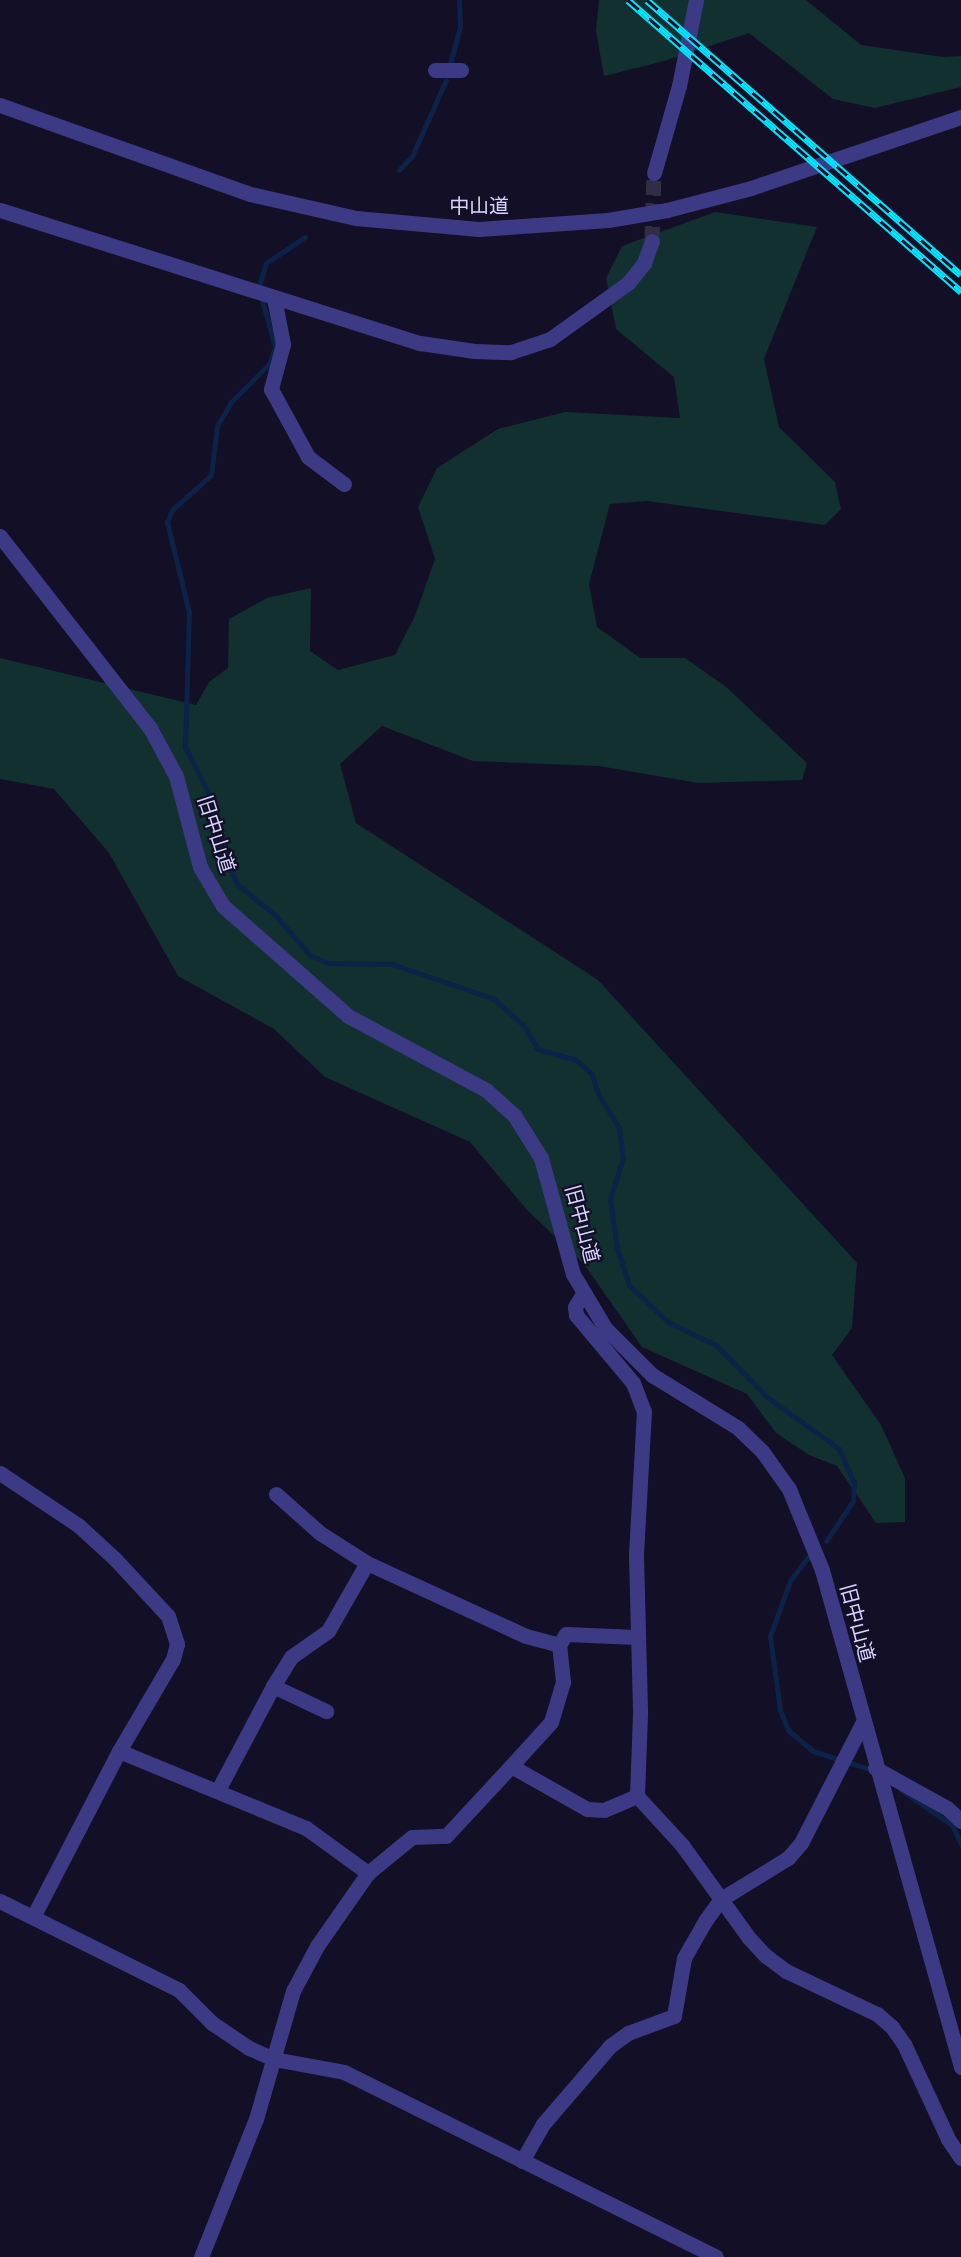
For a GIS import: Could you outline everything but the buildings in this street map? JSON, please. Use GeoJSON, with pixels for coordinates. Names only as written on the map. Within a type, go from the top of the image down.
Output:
{"type":"FeatureCollection","features":[{"type":"Feature","properties":{"kind":"street"},"geometry":{"type":"LineString","coordinates":[[654,173],[679,86],[696,0]]}},
{"type":"Feature","properties":{"kind":"street"},"geometry":{"type":"LineString","coordinates":[[435,70],[461,70]]}},
{"type":"Feature","properties":{"kind":"street","name":"中山道"},"geometry":{"type":"LineString","coordinates":[[0,105],[250,194],[356,218],[479,229],[608,220],[657,212],[751,188],[961,117]]}},
{"type":"Feature","properties":{"kind":"street"},"geometry":{"type":"LineString","coordinates":[[0,210],[420,343],[474,351],[512,352],[550,339],[591,313],[628,283],[644,263],[652,241]]}},
{"type":"Feature","properties":{"kind":"street"},"geometry":{"type":"LineString","coordinates":[[274,298],[283,344],[271,389],[308,457],[344,484]]}},
{"type":"Feature","properties":{"kind":"street","name":"旧中山道"},"geometry":{"type":"LineString","coordinates":[[0,536],[150,728],[176,776],[200,867],[223,906],[348,1016],[486,1090],[514,1115],[541,1158],[559,1215],[567,1255],[583,1294],[605,1328],[639,1364],[738,1428],[762,1451],[784,1481],[822,1570],[862,1724],[961,2067]]}},
{"type":"Feature","properties":{"kind":"street"},"geometry":{"type":"LineString","coordinates":[[583,1294],[575,1307],[576,1315],[633,1383],[643,1401],[636,1637],[640,1714],[637,1796],[682,1845],[749,1938],[786,1971],[877,2014],[892,2027],[961,2158]]}},
{"type":"Feature","properties":{"kind":"street"},"geometry":{"type":"LineString","coordinates":[[0,1473],[78,1525],[168,1616],[177,1644],[173,1659],[119,1751],[33,1917]]}},
{"type":"Feature","properties":{"kind":"street"},"geometry":{"type":"LineString","coordinates":[[276,1494],[320,1533],[367,1563],[526,1636],[559,1645]]}},
{"type":"Feature","properties":{"kind":"street"},"geometry":{"type":"LineString","coordinates":[[218,1790],[273,1686],[291,1657],[328,1631],[367,1563]]}},
{"type":"Feature","properties":{"kind":"street"},"geometry":{"type":"LineString","coordinates":[[201,2257],[228,2197],[274,2059],[293,1991],[317,1946],[368,1873],[412,1837],[446,1836],[551,1722],[563,1682],[559,1645],[566,1634],[636,1637]]}},
{"type":"Feature","properties":{"kind":"street"},"geometry":{"type":"LineString","coordinates":[[273,1686],[326,1711]]}},
{"type":"Feature","properties":{"kind":"street"},"geometry":{"type":"LineString","coordinates":[[522,2161],[543,2124],[610,2046],[628,2033],[674,2016],[684,1958],[721,1899],[788,1858],[801,1843],[862,1724]]}},
{"type":"Feature","properties":{"kind":"street"},"geometry":{"type":"LineString","coordinates":[[119,1751],[306,1828],[368,1873]]}},
{"type":"Feature","properties":{"kind":"street"},"geometry":{"type":"LineString","coordinates":[[511,1766],[587,1809],[604,1809],[637,1796]]}},
{"type":"Feature","properties":{"kind":"street"},"geometry":{"type":"LineString","coordinates":[[875,1768],[947,1808],[961,1821]]}},
{"type":"Feature","properties":{"kind":"street"},"geometry":{"type":"LineString","coordinates":[[0,1901],[179,1990],[225,2034],[274,2059],[344,2072],[716,2257]]}},
{"type":"Feature","properties":{"kind":"green space"},"geometry":{"type":"Polygon","coordinates":[[[599,0],[806,0],[861,45],[943,57],[961,56],[961,87],[875,108],[833,99],[749,33],[664,61],[604,76],[596,31],[599,0]]]}},
{"type":"Feature","properties":{"kind":"green space"},"geometry":{"type":"Polygon","coordinates":[[[715,212],[817,227],[764,359],[779,427],[835,482],[841,509],[825,525],[647,501],[610,504],[589,584],[597,627],[640,658],[685,658],[725,686],[807,763],[802,780],[698,783],[599,766],[473,761],[382,726],[340,764],[356,823],[598,980],[857,1263],[852,1328],[832,1355],[881,1425],[905,1478],[905,1522],[876,1523],[837,1466],[809,1455],[776,1433],[747,1394],[642,1347],[584,1264],[527,1210],[470,1142],[325,1077],[274,1029],[178,976],[109,853],[54,789],[0,779],[0,658],[196,705],[209,682],[228,668],[229,619],[267,598],[311,588],[310,651],[338,670],[395,655],[415,616],[435,559],[418,507],[437,468],[498,429],[565,412],[680,418],[674,377],[616,329],[606,278],[622,246],[715,212]]]}},
{"type":"Feature","properties":{"kind":"waterway"},"geometry":{"type":"LineString","coordinates":[[450,64],[460,27],[459,0]]}},
{"type":"Feature","properties":{"kind":"waterway"},"geometry":{"type":"LineString","coordinates":[[399,170],[412,156],[446,80]]}},
{"type":"Feature","properties":{"kind":"waterway"},"geometry":{"type":"LineString","coordinates":[[260,282],[266,263],[305,237]]}},
{"type":"Feature","properties":{"kind":"waterway"},"geometry":{"type":"LineString","coordinates":[[262,300],[275,347],[269,364],[231,402],[217,426],[211,475],[172,510],[167,522],[189,612],[185,747],[211,798],[223,855],[237,884],[275,915],[311,956],[328,963],[392,964],[494,999],[524,1026],[538,1049],[576,1060],[592,1074],[598,1094],[619,1127],[623,1158],[610,1199],[617,1248],[629,1285],[668,1322],[716,1345],[767,1397],[839,1449],[854,1483],[853,1501],[826,1541]]}},
{"type":"Feature","properties":{"kind":"waterway"},"geometry":{"type":"LineString","coordinates":[[808,1557],[790,1581],[770,1636],[780,1710],[788,1730],[813,1751],[866,1768]]}},
{"type":"Feature","properties":{"kind":"waterway"},"geometry":{"type":"LineString","coordinates":[[901,1790],[952,1825],[961,1844]]}},
{"type":"Feature","properties":{"kind":"tunnel"},"geometry":{"type":"LineString","coordinates":[[652,241],[654,173]]}},
{"type":"Feature","properties":{"kind":"railway"},"geometry":{"type":"LineString","coordinates":[[628,0],[961,292]]}},
{"type":"Feature","properties":{"kind":"railway"},"geometry":{"type":"LineString","coordinates":[[647,0],[961,275]]}}]}
